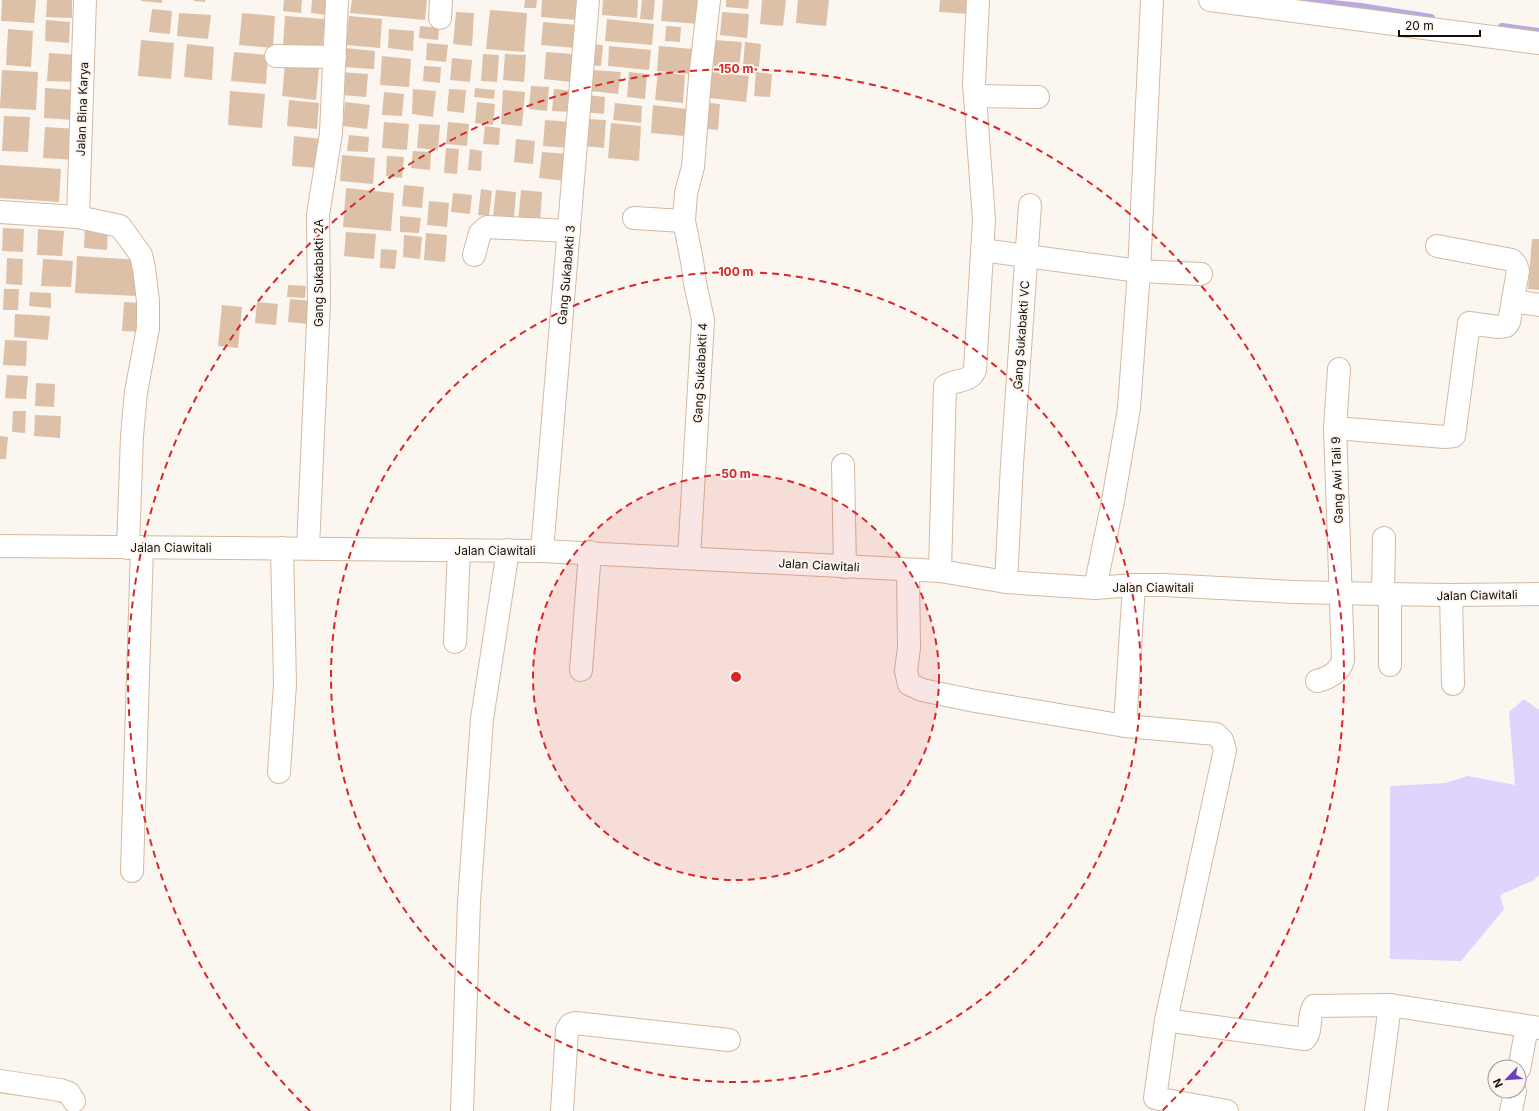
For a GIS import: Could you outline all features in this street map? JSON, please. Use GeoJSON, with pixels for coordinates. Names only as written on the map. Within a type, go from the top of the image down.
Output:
{"type":"FeatureCollection","features":[{"type":"Feature","properties":{"kind":"street","name":"Jalan Bina Karya"},"geometry":{"type":"LineString","coordinates":[[78,217],[85,0]]}},
{"type":"Feature","properties":{"kind":"street","name":"Gang Sukabakti 2A"},"geometry":{"type":"LineString","coordinates":[[308,547],[319,301],[318,215],[331,133],[337,0]]}},
{"type":"Feature","properties":{"kind":"street","name":"Gang Sukabakti 3"},"geometry":{"type":"LineString","coordinates":[[542,551],[588,0]]}},
{"type":"Feature","properties":{"kind":"street","name":"Gang Sukabakti 4"},"geometry":{"type":"LineString","coordinates":[[689,557],[703,320],[684,221],[686,194],[693,167],[700,78],[710,0]]}},
{"type":"Feature","properties":{"kind":"street"},"geometry":{"type":"LineString","coordinates":[[940,571],[945,386],[951,382],[968,378],[973,375],[975,370],[984,220],[974,83],[978,0]]}},
{"type":"Feature","properties":{"kind":"street"},"geometry":{"type":"LineString","coordinates":[[1096,588],[1113,501],[1128,408],[1139,271],[1152,0]]}},
{"type":"Feature","properties":{"kind":"street"},"geometry":{"type":"LineString","coordinates":[[1210,0],[1539,43]]}},
{"type":"Feature","properties":{"kind":"street"},"geometry":{"type":"LineString","coordinates":[[276,56],[335,57]]}},
{"type":"Feature","properties":{"kind":"street"},"geometry":{"type":"LineString","coordinates":[[976,96],[1038,97]]}},
{"type":"Feature","properties":{"kind":"street","name":"Gang Sukabakti VC"},"geometry":{"type":"LineString","coordinates":[[1006,582],[1012,464],[1030,205]]}},
{"type":"Feature","properties":{"kind":"street"},"geometry":{"type":"LineString","coordinates":[[0,212],[78,217],[120,226],[140,255],[144,268],[148,301],[148,328],[136,392],[132,436],[135,547],[132,871]]}},
{"type":"Feature","properties":{"kind":"street"},"geometry":{"type":"LineString","coordinates":[[634,218],[684,221]]}},
{"type":"Feature","properties":{"kind":"street"},"geometry":{"type":"LineString","coordinates":[[474,255],[480,233],[487,227],[569,231]]}},
{"type":"Feature","properties":{"kind":"street"},"geometry":{"type":"LineString","coordinates":[[1335,428],[1445,437],[1454,436],[1469,323],[1506,326],[1509,322],[1518,271],[1512,260],[1437,246]]}},
{"type":"Feature","properties":{"kind":"street"},"geometry":{"type":"LineString","coordinates":[[982,250],[1139,271],[1201,274]]}},
{"type":"Feature","properties":{"kind":"street"},"geometry":{"type":"LineString","coordinates":[[1513,301],[1539,305]]}},
{"type":"Feature","properties":{"kind":"street","name":"Gang Awi Tali 9"},"geometry":{"type":"LineString","coordinates":[[1317,681],[1332,675],[1342,665],[1343,660],[1335,428],[1339,368]]}},
{"type":"Feature","properties":{"kind":"street"},"geometry":{"type":"LineString","coordinates":[[843,465],[845,567]]}},
{"type":"Feature","properties":{"kind":"street"},"geometry":{"type":"LineString","coordinates":[[1384,538],[1390,665]]}},
{"type":"Feature","properties":{"kind":"street","name":"Jalan Ciawitali"},"geometry":{"type":"LineString","coordinates":[[0,546],[308,547],[590,552],[689,557],[744,562],[940,571],[1006,582],[1096,588],[1134,585],[1164,585],[1294,592],[1451,595],[1539,594]]}},
{"type":"Feature","properties":{"kind":"street"},"geometry":{"type":"LineString","coordinates":[[280,772],[285,684],[282,548]]}},
{"type":"Feature","properties":{"kind":"street"},"geometry":{"type":"LineString","coordinates":[[455,642],[459,550]]}},
{"type":"Feature","properties":{"kind":"street"},"geometry":{"type":"LineString","coordinates":[[462,1111],[469,902],[482,719],[508,550]]}},
{"type":"Feature","properties":{"kind":"street"},"geometry":{"type":"LineString","coordinates":[[581,670],[590,552]]}},
{"type":"Feature","properties":{"kind":"street"},"geometry":{"type":"LineString","coordinates":[[908,570],[909,648],[906,671],[909,684],[922,690],[976,701],[1125,726],[1216,734],[1222,740],[1225,750],[1166,1020],[1155,1098],[1227,1111]]}},
{"type":"Feature","properties":{"kind":"street"},"geometry":{"type":"LineString","coordinates":[[1125,726],[1134,585]]}},
{"type":"Feature","properties":{"kind":"street"},"geometry":{"type":"LineString","coordinates":[[1451,595],[1453,684]]}},
{"type":"Feature","properties":{"kind":"street"},"geometry":{"type":"LineString","coordinates":[[1376,1111],[1390,1005]]}},
{"type":"Feature","properties":{"kind":"street"},"geometry":{"type":"LineString","coordinates":[[1179,1022],[1305,1039],[1308,1034],[1311,1010],[1314,1006],[1390,1005],[1533,1028],[1522,1059]]}},
{"type":"Feature","properties":{"kind":"street"},"geometry":{"type":"LineString","coordinates":[[562,1111],[567,1030],[570,1025],[575,1023],[729,1040]]}},
{"type":"Feature","properties":{"kind":"street"},"geometry":{"type":"LineString","coordinates":[[0,1082],[60,1090],[69,1093],[74,1101]]}},
{"type":"Feature","properties":{"kind":"street"},"geometry":{"type":"LineString","coordinates":[[1511,1111],[1513,1099]]}},
{"type":"Feature","properties":{"kind":"shaded area"},"geometry":{"type":"Polygon","coordinates":[[[1524,699],[1539,710],[1539,875],[1534,880],[1500,895],[1504,909],[1461,961],[1390,959],[1390,786],[1445,783],[1468,776],[1515,785],[1509,712],[1524,699]]]}},
{"type":"Feature","properties":{"kind":"building"},"geometry":{"type":"Polygon","coordinates":[[[2,0],[36,0],[34,23],[1,21],[2,0]]]}},
{"type":"Feature","properties":{"kind":"building"},"geometry":{"type":"Polygon","coordinates":[[[47,0],[72,0],[72,18],[46,17],[47,0]]]}},
{"type":"Feature","properties":{"kind":"building"},"geometry":{"type":"Polygon","coordinates":[[[162,0],[162,3],[141,1],[162,0]]]}},
{"type":"Feature","properties":{"kind":"building"},"geometry":{"type":"Polygon","coordinates":[[[205,0],[205,2],[194,1],[205,0]]]}},
{"type":"Feature","properties":{"kind":"building"},"geometry":{"type":"Polygon","coordinates":[[[284,0],[302,0],[301,13],[283,11],[284,0]]]}},
{"type":"Feature","properties":{"kind":"building"},"geometry":{"type":"Polygon","coordinates":[[[312,0],[329,0],[327,15],[311,13],[312,0]]]}},
{"type":"Feature","properties":{"kind":"building"},"geometry":{"type":"Polygon","coordinates":[[[352,0],[427,0],[425,20],[350,13],[352,0]]]}},
{"type":"Feature","properties":{"kind":"building"},"geometry":{"type":"Polygon","coordinates":[[[525,0],[537,0],[536,8],[524,8],[525,0]]]}},
{"type":"Feature","properties":{"kind":"building"},"geometry":{"type":"Polygon","coordinates":[[[542,0],[578,0],[576,20],[541,17],[542,0]]]}},
{"type":"Feature","properties":{"kind":"building"},"geometry":{"type":"Polygon","coordinates":[[[603,0],[638,0],[637,18],[602,15],[603,0]]]}},
{"type":"Feature","properties":{"kind":"building"},"geometry":{"type":"Polygon","coordinates":[[[642,0],[655,0],[653,20],[640,19],[642,0]]]}},
{"type":"Feature","properties":{"kind":"building"},"geometry":{"type":"Polygon","coordinates":[[[663,0],[700,0],[699,24],[661,21],[663,0]]]}},
{"type":"Feature","properties":{"kind":"building"},"geometry":{"type":"Polygon","coordinates":[[[726,0],[749,0],[748,9],[726,7],[726,0]]]}},
{"type":"Feature","properties":{"kind":"building"},"geometry":{"type":"Polygon","coordinates":[[[762,0],[786,0],[783,26],[760,24],[762,0]]]}},
{"type":"Feature","properties":{"kind":"building"},"geometry":{"type":"Polygon","coordinates":[[[798,0],[829,0],[826,26],[796,23],[798,0]]]}},
{"type":"Feature","properties":{"kind":"building"},"geometry":{"type":"Polygon","coordinates":[[[940,0],[971,0],[970,14],[939,12],[940,0]]]}},
{"type":"Feature","properties":{"kind":"building"},"geometry":{"type":"Polygon","coordinates":[[[152,9],[172,11],[170,34],[149,32],[152,9]]]}},
{"type":"Feature","properties":{"kind":"building"},"geometry":{"type":"Polygon","coordinates":[[[490,10],[527,13],[524,52],[486,49],[490,10]]]}},
{"type":"Feature","properties":{"kind":"building"},"geometry":{"type":"Polygon","coordinates":[[[456,12],[474,13],[472,46],[453,44],[456,12]]]}},
{"type":"Feature","properties":{"kind":"building"},"geometry":{"type":"Polygon","coordinates":[[[722,12],[749,14],[747,38],[720,35],[722,12]]]}},
{"type":"Feature","properties":{"kind":"building"},"geometry":{"type":"Polygon","coordinates":[[[179,13],[211,15],[208,39],[177,36],[179,13]]]}},
{"type":"Feature","properties":{"kind":"building"},"geometry":{"type":"Polygon","coordinates":[[[242,13],[275,16],[273,48],[239,45],[242,13]]]}},
{"type":"Feature","properties":{"kind":"building"},"geometry":{"type":"Polygon","coordinates":[[[285,16],[325,19],[322,51],[283,47],[285,16]]]}},
{"type":"Feature","properties":{"kind":"building"},"geometry":{"type":"Polygon","coordinates":[[[349,16],[382,19],[380,48],[346,45],[349,16]]]}},
{"type":"Feature","properties":{"kind":"building"},"geometry":{"type":"Polygon","coordinates":[[[607,19],[654,24],[652,45],[605,41],[607,19]]]}},
{"type":"Feature","properties":{"kind":"building"},"geometry":{"type":"Polygon","coordinates":[[[46,20],[70,22],[69,43],[45,41],[46,20]]]}},
{"type":"Feature","properties":{"kind":"building"},"geometry":{"type":"Polygon","coordinates":[[[543,22],[578,25],[576,48],[541,45],[543,22]]]}},
{"type":"Feature","properties":{"kind":"building"},"geometry":{"type":"Polygon","coordinates":[[[420,26],[439,28],[438,40],[419,38],[420,26]]]}},
{"type":"Feature","properties":{"kind":"building"},"geometry":{"type":"Polygon","coordinates":[[[666,26],[681,27],[680,42],[665,41],[666,26]]]}},
{"type":"Feature","properties":{"kind":"building"},"geometry":{"type":"Polygon","coordinates":[[[8,29],[33,31],[31,67],[6,65],[8,29]]]}},
{"type":"Feature","properties":{"kind":"building"},"geometry":{"type":"Polygon","coordinates":[[[389,29],[414,31],[413,51],[388,48],[389,29]]]}},
{"type":"Feature","properties":{"kind":"building"},"geometry":{"type":"Polygon","coordinates":[[[141,40],[174,43],[171,79],[138,76],[141,40]]]}},
{"type":"Feature","properties":{"kind":"building"},"geometry":{"type":"Polygon","coordinates":[[[715,40],[742,42],[739,68],[713,66],[715,40]]]}},
{"type":"Feature","properties":{"kind":"building"},"geometry":{"type":"Polygon","coordinates":[[[745,42],[761,44],[759,67],[743,65],[745,42]]]}},
{"type":"Feature","properties":{"kind":"building"},"geometry":{"type":"Polygon","coordinates":[[[427,43],[448,45],[446,62],[426,60],[427,43]]]}},
{"type":"Feature","properties":{"kind":"building"},"geometry":{"type":"Polygon","coordinates":[[[187,44],[214,47],[212,80],[184,77],[187,44]]]}},
{"type":"Feature","properties":{"kind":"building"},"geometry":{"type":"Polygon","coordinates":[[[589,44],[603,45],[601,66],[587,65],[589,44]]]}},
{"type":"Feature","properties":{"kind":"building"},"geometry":{"type":"Polygon","coordinates":[[[609,46],[651,50],[649,70],[608,66],[609,46]]]}},
{"type":"Feature","properties":{"kind":"building"},"geometry":{"type":"Polygon","coordinates":[[[659,46],[693,49],[690,74],[657,71],[659,46]]]}},
{"type":"Feature","properties":{"kind":"building"},"geometry":{"type":"Polygon","coordinates":[[[345,48],[375,51],[374,69],[343,67],[345,48]]]}},
{"type":"Feature","properties":{"kind":"building"},"geometry":{"type":"Polygon","coordinates":[[[234,52],[268,55],[266,84],[231,81],[234,52]]]}},
{"type":"Feature","properties":{"kind":"building"},"geometry":{"type":"Polygon","coordinates":[[[546,52],[573,54],[571,82],[544,79],[546,52]]]}},
{"type":"Feature","properties":{"kind":"building"},"geometry":{"type":"Polygon","coordinates":[[[49,53],[78,55],[76,82],[47,81],[49,53]]]}},
{"type":"Feature","properties":{"kind":"building"},"geometry":{"type":"Polygon","coordinates":[[[483,54],[499,55],[497,82],[481,81],[483,54]]]}},
{"type":"Feature","properties":{"kind":"building"},"geometry":{"type":"Polygon","coordinates":[[[505,54],[526,55],[524,82],[503,80],[505,54]]]}},
{"type":"Feature","properties":{"kind":"building"},"geometry":{"type":"Polygon","coordinates":[[[382,56],[411,59],[409,87],[380,85],[382,56]]]}},
{"type":"Feature","properties":{"kind":"building"},"geometry":{"type":"Polygon","coordinates":[[[452,58],[472,60],[470,82],[450,80],[452,58]]]}},
{"type":"Feature","properties":{"kind":"building"},"geometry":{"type":"Polygon","coordinates":[[[285,64],[319,68],[316,100],[282,96],[285,64]]]}},
{"type":"Feature","properties":{"kind":"building"},"geometry":{"type":"Polygon","coordinates":[[[424,66],[441,67],[440,83],[423,81],[424,66]]]}},
{"type":"Feature","properties":{"kind":"building"},"geometry":{"type":"Polygon","coordinates":[[[2,70],[38,72],[36,110],[0,108],[2,70]]]}},
{"type":"Feature","properties":{"kind":"building"},"geometry":{"type":"Polygon","coordinates":[[[592,70],[621,72],[618,94],[590,91],[592,70]]]}},
{"type":"Feature","properties":{"kind":"building"},"geometry":{"type":"Polygon","coordinates":[[[342,72],[368,74],[366,97],[341,95],[342,72]]]}},
{"type":"Feature","properties":{"kind":"building"},"geometry":{"type":"Polygon","coordinates":[[[629,72],[647,74],[645,99],[627,97],[629,72]]]}},
{"type":"Feature","properties":{"kind":"building"},"geometry":{"type":"Polygon","coordinates":[[[658,72],[685,75],[683,103],[655,100],[658,72]]]}},
{"type":"Feature","properties":{"kind":"building"},"geometry":{"type":"Polygon","coordinates":[[[712,72],[749,76],[746,102],[710,98],[712,72]]]}},
{"type":"Feature","properties":{"kind":"building"},"geometry":{"type":"Polygon","coordinates":[[[756,72],[772,74],[770,97],[754,96],[756,72]]]}},
{"type":"Feature","properties":{"kind":"building"},"geometry":{"type":"Polygon","coordinates":[[[531,86],[549,87],[547,111],[529,109],[531,86]]]}},
{"type":"Feature","properties":{"kind":"building"},"geometry":{"type":"Polygon","coordinates":[[[45,88],[75,90],[74,120],[44,118],[45,88]]]}},
{"type":"Feature","properties":{"kind":"building"},"geometry":{"type":"Polygon","coordinates":[[[475,88],[495,90],[494,99],[474,97],[475,88]]]}},
{"type":"Feature","properties":{"kind":"building"},"geometry":{"type":"Polygon","coordinates":[[[413,89],[436,91],[433,117],[412,114],[413,89]]]}},
{"type":"Feature","properties":{"kind":"building"},"geometry":{"type":"Polygon","coordinates":[[[449,89],[466,90],[464,113],[447,111],[449,89]]]}},
{"type":"Feature","properties":{"kind":"building"},"geometry":{"type":"Polygon","coordinates":[[[554,89],[574,91],[572,112],[552,111],[554,89]]]}},
{"type":"Feature","properties":{"kind":"building"},"geometry":{"type":"Polygon","coordinates":[[[503,90],[525,92],[522,126],[501,124],[503,90]]]}},
{"type":"Feature","properties":{"kind":"building"},"geometry":{"type":"Polygon","coordinates":[[[230,91],[265,94],[262,128],[228,125],[230,91]]]}},
{"type":"Feature","properties":{"kind":"building"},"geometry":{"type":"Polygon","coordinates":[[[384,92],[404,94],[402,116],[382,115],[384,92]]]}},
{"type":"Feature","properties":{"kind":"building"},"geometry":{"type":"Polygon","coordinates":[[[587,95],[605,97],[604,114],[585,112],[587,95]]]}},
{"type":"Feature","properties":{"kind":"building"},"geometry":{"type":"Polygon","coordinates":[[[289,100],[319,103],[317,129],[287,126],[289,100]]]}},
{"type":"Feature","properties":{"kind":"building"},"geometry":{"type":"Polygon","coordinates":[[[345,102],[370,105],[367,129],[343,126],[345,102]]]}},
{"type":"Feature","properties":{"kind":"building"},"geometry":{"type":"Polygon","coordinates":[[[477,102],[495,104],[493,125],[475,123],[477,102]]]}},
{"type":"Feature","properties":{"kind":"building"},"geometry":{"type":"Polygon","coordinates":[[[700,102],[720,104],[718,130],[698,128],[700,102]]]}},
{"type":"Feature","properties":{"kind":"building"},"geometry":{"type":"Polygon","coordinates":[[[615,103],[642,106],[641,123],[613,120],[615,103]]]}},
{"type":"Feature","properties":{"kind":"building"},"geometry":{"type":"Polygon","coordinates":[[[653,105],[687,109],[685,136],[651,133],[653,105]]]}},
{"type":"Feature","properties":{"kind":"building"},"geometry":{"type":"Polygon","coordinates":[[[4,116],[30,117],[28,152],[2,151],[4,116]]]}},
{"type":"Feature","properties":{"kind":"building"},"geometry":{"type":"Polygon","coordinates":[[[587,119],[606,120],[604,148],[585,146],[587,119]]]}},
{"type":"Feature","properties":{"kind":"building"},"geometry":{"type":"Polygon","coordinates":[[[545,120],[572,122],[569,148],[543,146],[545,120]]]}},
{"type":"Feature","properties":{"kind":"building"},"geometry":{"type":"Polygon","coordinates":[[[384,122],[409,124],[407,150],[382,148],[384,122]]]}},
{"type":"Feature","properties":{"kind":"building"},"geometry":{"type":"Polygon","coordinates":[[[448,122],[469,124],[467,146],[446,144],[448,122]]]}},
{"type":"Feature","properties":{"kind":"building"},"geometry":{"type":"Polygon","coordinates":[[[611,123],[641,126],[639,161],[608,158],[611,123]]]}},
{"type":"Feature","properties":{"kind":"building"},"geometry":{"type":"Polygon","coordinates":[[[419,124],[440,125],[438,150],[417,148],[419,124]]]}},
{"type":"Feature","properties":{"kind":"building"},"geometry":{"type":"Polygon","coordinates":[[[485,126],[500,128],[499,145],[483,144],[485,126]]]}},
{"type":"Feature","properties":{"kind":"building"},"geometry":{"type":"Polygon","coordinates":[[[45,127],[79,129],[77,160],[43,158],[45,127]]]}},
{"type":"Feature","properties":{"kind":"building"},"geometry":{"type":"Polygon","coordinates":[[[349,135],[369,137],[368,152],[347,151],[349,135]]]}},
{"type":"Feature","properties":{"kind":"building"},"geometry":{"type":"Polygon","coordinates":[[[294,136],[322,139],[319,168],[292,166],[294,136]]]}},
{"type":"Feature","properties":{"kind":"building"},"geometry":{"type":"Polygon","coordinates":[[[516,139],[535,141],[533,164],[514,162],[516,139]]]}},
{"type":"Feature","properties":{"kind":"building"},"geometry":{"type":"Polygon","coordinates":[[[446,148],[459,149],[457,174],[444,173],[446,148]]]}},
{"type":"Feature","properties":{"kind":"building"},"geometry":{"type":"Polygon","coordinates":[[[470,149],[482,151],[481,171],[468,170],[470,149]]]}},
{"type":"Feature","properties":{"kind":"building"},"geometry":{"type":"Polygon","coordinates":[[[413,151],[431,152],[430,170],[411,168],[413,151]]]}},
{"type":"Feature","properties":{"kind":"building"},"geometry":{"type":"Polygon","coordinates":[[[542,152],[569,154],[567,181],[539,178],[542,152]]]}},
{"type":"Feature","properties":{"kind":"building"},"geometry":{"type":"Polygon","coordinates":[[[342,155],[375,158],[373,184],[340,181],[342,155]]]}},
{"type":"Feature","properties":{"kind":"building"},"geometry":{"type":"Polygon","coordinates":[[[387,156],[404,157],[402,178],[386,176],[387,156]]]}},
{"type":"Feature","properties":{"kind":"building"},"geometry":{"type":"Polygon","coordinates":[[[0,165],[61,169],[59,202],[0,198],[0,165]]]}},
{"type":"Feature","properties":{"kind":"building"},"geometry":{"type":"Polygon","coordinates":[[[404,185],[424,187],[422,208],[402,206],[404,185]]]}},
{"type":"Feature","properties":{"kind":"building"},"geometry":{"type":"Polygon","coordinates":[[[346,188],[394,193],[391,231],[343,227],[346,188]]]}},
{"type":"Feature","properties":{"kind":"building"},"geometry":{"type":"Polygon","coordinates":[[[481,189],[492,191],[489,216],[478,215],[481,189]]]}},
{"type":"Feature","properties":{"kind":"building"},"geometry":{"type":"Polygon","coordinates":[[[496,190],[516,192],[514,218],[493,216],[496,190]]]}},
{"type":"Feature","properties":{"kind":"building"},"geometry":{"type":"Polygon","coordinates":[[[521,190],[542,192],[540,224],[518,222],[521,190]]]}},
{"type":"Feature","properties":{"kind":"building"},"geometry":{"type":"Polygon","coordinates":[[[453,193],[472,195],[470,214],[451,212],[453,193]]]}},
{"type":"Feature","properties":{"kind":"building"},"geometry":{"type":"Polygon","coordinates":[[[429,201],[449,203],[447,227],[427,225],[429,201]]]}},
{"type":"Feature","properties":{"kind":"building"},"geometry":{"type":"Polygon","coordinates":[[[400,216],[421,218],[419,233],[400,232],[400,216]]]}},
{"type":"Feature","properties":{"kind":"building"},"geometry":{"type":"Polygon","coordinates":[[[85,227],[108,228],[107,250],[84,248],[85,227]]]}},
{"type":"Feature","properties":{"kind":"building"},"geometry":{"type":"Polygon","coordinates":[[[3,228],[24,229],[23,252],[2,251],[3,228]]]}},
{"type":"Feature","properties":{"kind":"building"},"geometry":{"type":"Polygon","coordinates":[[[38,229],[64,231],[62,256],[37,255],[38,229]]]}},
{"type":"Feature","properties":{"kind":"building"},"geometry":{"type":"Polygon","coordinates":[[[346,232],[376,234],[374,259],[344,256],[346,232]]]}},
{"type":"Feature","properties":{"kind":"building"},"geometry":{"type":"Polygon","coordinates":[[[426,233],[447,235],[445,262],[424,260],[426,233]]]}},
{"type":"Feature","properties":{"kind":"building"},"geometry":{"type":"Polygon","coordinates":[[[404,235],[422,237],[420,259],[403,257],[404,235]]]}},
{"type":"Feature","properties":{"kind":"building"},"geometry":{"type":"Polygon","coordinates":[[[1532,239],[1539,239],[1539,290],[1528,289],[1532,239]]]}},
{"type":"Feature","properties":{"kind":"building"},"geometry":{"type":"Polygon","coordinates":[[[381,249],[397,250],[395,269],[380,268],[381,249]]]}},
{"type":"Feature","properties":{"kind":"building"},"geometry":{"type":"Polygon","coordinates":[[[77,256],[139,260],[137,296],[75,293],[77,256]]]}},
{"type":"Feature","properties":{"kind":"building"},"geometry":{"type":"Polygon","coordinates":[[[7,258],[23,259],[22,285],[6,284],[7,258]]]}},
{"type":"Feature","properties":{"kind":"building"},"geometry":{"type":"Polygon","coordinates":[[[43,259],[73,261],[71,287],[41,286],[43,259]]]}},
{"type":"Feature","properties":{"kind":"building"},"geometry":{"type":"Polygon","coordinates":[[[288,285],[306,286],[305,298],[287,297],[288,285]]]}},
{"type":"Feature","properties":{"kind":"building"},"geometry":{"type":"Polygon","coordinates":[[[4,289],[19,289],[18,310],[3,310],[4,289]]]}},
{"type":"Feature","properties":{"kind":"building"},"geometry":{"type":"Polygon","coordinates":[[[30,292],[51,293],[51,308],[29,306],[30,292]]]}},
{"type":"Feature","properties":{"kind":"building"},"geometry":{"type":"Polygon","coordinates":[[[290,299],[311,301],[309,324],[288,322],[290,299]]]}},
{"type":"Feature","properties":{"kind":"building"},"geometry":{"type":"Polygon","coordinates":[[[124,302],[144,303],[142,332],[122,331],[124,302]]]}},
{"type":"Feature","properties":{"kind":"building"},"geometry":{"type":"Polygon","coordinates":[[[257,302],[278,304],[276,325],[255,323],[257,302]]]}},
{"type":"Feature","properties":{"kind":"building"},"geometry":{"type":"Polygon","coordinates":[[[222,305],[242,307],[238,348],[218,346],[222,305]]]}},
{"type":"Feature","properties":{"kind":"building"},"geometry":{"type":"Polygon","coordinates":[[[15,314],[50,316],[48,340],[14,337],[15,314]]]}},
{"type":"Feature","properties":{"kind":"building"},"geometry":{"type":"Polygon","coordinates":[[[5,340],[27,341],[26,366],[3,365],[5,340]]]}},
{"type":"Feature","properties":{"kind":"building"},"geometry":{"type":"Polygon","coordinates":[[[7,375],[28,376],[26,399],[5,398],[7,375]]]}},
{"type":"Feature","properties":{"kind":"building"},"geometry":{"type":"Polygon","coordinates":[[[36,383],[55,384],[54,407],[35,406],[36,383]]]}},
{"type":"Feature","properties":{"kind":"building"},"geometry":{"type":"Polygon","coordinates":[[[13,411],[26,411],[25,433],[12,432],[13,411]]]}},
{"type":"Feature","properties":{"kind":"building"},"geometry":{"type":"Polygon","coordinates":[[[35,415],[61,416],[60,438],[34,436],[35,415]]]}},
{"type":"Feature","properties":{"kind":"building"},"geometry":{"type":"Polygon","coordinates":[[[0,436],[8,437],[6,459],[0,459],[0,436]]]}},
{"type":"Feature","properties":{"kind":"waterway"},"geometry":{"type":"LineString","coordinates":[[1294,0],[1361,7],[1431,18]]}},
{"type":"Feature","properties":{"kind":"waterway"},"geometry":{"type":"LineString","coordinates":[[1502,27],[1539,32]]}}]}
